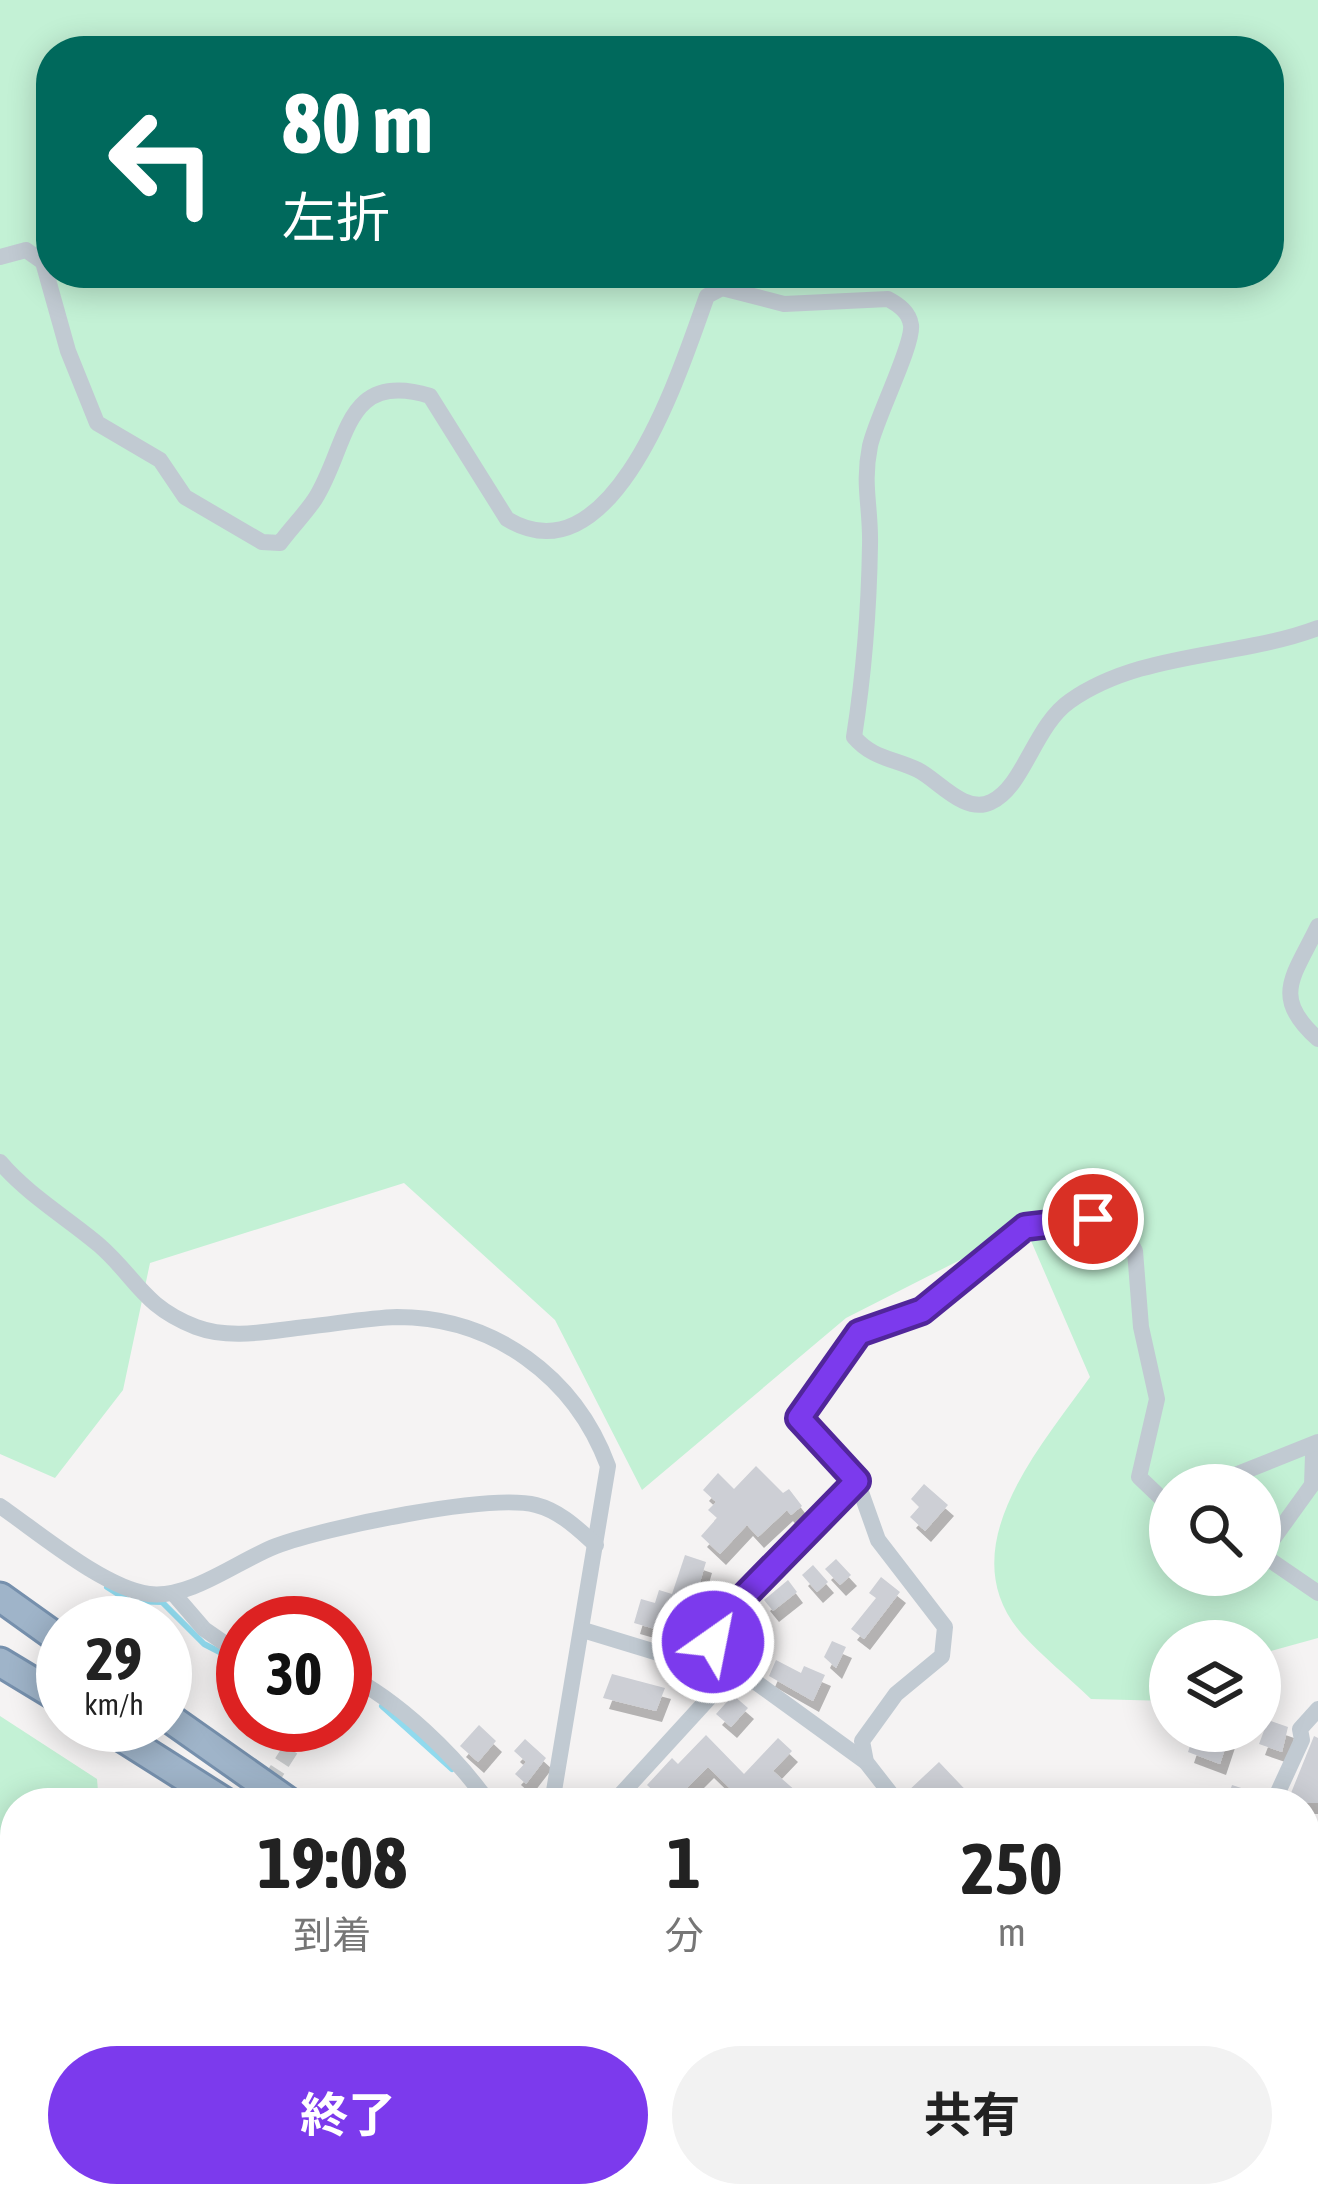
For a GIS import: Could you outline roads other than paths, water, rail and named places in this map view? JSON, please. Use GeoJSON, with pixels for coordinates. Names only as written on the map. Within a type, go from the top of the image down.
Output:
{"type":"FeatureCollection","features":[{"type":"Feature","properties":{"kind":"highway"},"geometry":{"type":"LineString","coordinates":[[0,1597],[36,1623]]}},
{"type":"Feature","properties":{"kind":"highway"},"geometry":{"type":"LineString","coordinates":[[0,1662],[36,1684]]}},
{"type":"Feature","properties":{"kind":"highway"},"geometry":{"type":"LineString","coordinates":[[192,1734],[269,1788]]}},
{"type":"Feature","properties":{"kind":"highway"},"geometry":{"type":"LineString","coordinates":[[146,1752],[202,1788]]}},
{"type":"Feature","properties":{"kind":"street"},"geometry":{"type":"LineString","coordinates":[[0,257],[26,250],[36,257]]}},
{"type":"Feature","properties":{"kind":"street"},"geometry":{"type":"LineString","coordinates":[[50,288],[68,351],[97,423],[160,460],[185,497],[262,542],[280,543],[315,498],[352,413],[374,393],[405,388],[430,397],[507,519],[524,530],[554,532],[583,520],[635,464],[661,418],[706,296],[722,288],[784,304],[888,299],[902,307],[911,324],[909,345],[874,428],[862,487],[870,517],[870,555],[854,737],[869,754],[920,771],[938,786],[979,805],[993,802],[1013,782],[1045,722],[1072,699],[1170,662],[1279,642],[1318,628]]}},
{"type":"Feature","properties":{"kind":"street"},"geometry":{"type":"LineString","coordinates":[[1318,926],[1288,995],[1294,1018],[1318,1039]]}},
{"type":"Feature","properties":{"kind":"street"},"geometry":{"type":"LineString","coordinates":[[0,1162],[107,1252],[135,1290],[196,1327],[230,1335],[397,1317],[494,1338],[531,1360],[566,1390],[595,1432],[608,1466],[555,1788]]}},
{"type":"Feature","properties":{"kind":"street"},"geometry":{"type":"LineString","coordinates":[[866,1762],[862,1741],[881,1711],[929,1670],[947,1641],[945,1627],[878,1540],[857,1481],[799,1418],[859,1333],[922,1311],[1025,1227],[1093,1219],[1128,1238],[1136,1251],[1142,1327],[1157,1399],[1139,1477],[1149,1487]]}},
{"type":"Feature","properties":{"kind":"street"},"geometry":{"type":"LineString","coordinates":[[1263,1464],[1318,1442]]}},
{"type":"Feature","properties":{"kind":"street"},"geometry":{"type":"LineString","coordinates":[[1318,1453],[1313,1456],[1312,1485],[1265,1550],[1270,1560],[1318,1593]]}},
{"type":"Feature","properties":{"kind":"street"},"geometry":{"type":"LineString","coordinates":[[705,1665],[722,1619],[857,1481]]}},
{"type":"Feature","properties":{"kind":"street"},"geometry":{"type":"LineString","coordinates":[[0,1507],[122,1584],[147,1594],[173,1593],[279,1545],[393,1519],[509,1502],[538,1505],[570,1522],[596,1545]]}},
{"type":"Feature","properties":{"kind":"street"},"geometry":{"type":"LineString","coordinates":[[173,1593],[216,1637]]}},
{"type":"Feature","properties":{"kind":"street"},"geometry":{"type":"LineString","coordinates":[[583,1630],[758,1683],[866,1762],[886,1788]]}},
{"type":"Feature","properties":{"kind":"street"},"geometry":{"type":"LineString","coordinates":[[627,1788],[731,1674]]}},
{"type":"Feature","properties":{"kind":"street"},"geometry":{"type":"LineString","coordinates":[[372,1688],[479,1788]]}},
{"type":"Feature","properties":{"kind":"street"},"geometry":{"type":"LineString","coordinates":[[1280,1788],[1302,1740],[1300,1729],[1318,1709]]}},
{"type":"Feature","properties":{"kind":"waterway"},"geometry":{"type":"LineString","coordinates":[[107,1587],[129,1601],[162,1602],[216,1650]]}},
{"type":"Feature","properties":{"kind":"waterway"},"geometry":{"type":"LineString","coordinates":[[382,1706],[452,1769]]}},
{"type":"Feature","properties":{"kind":"tunnel"},"geometry":{"type":"LineString","coordinates":[[266,1788],[289,1752]]}}]}
